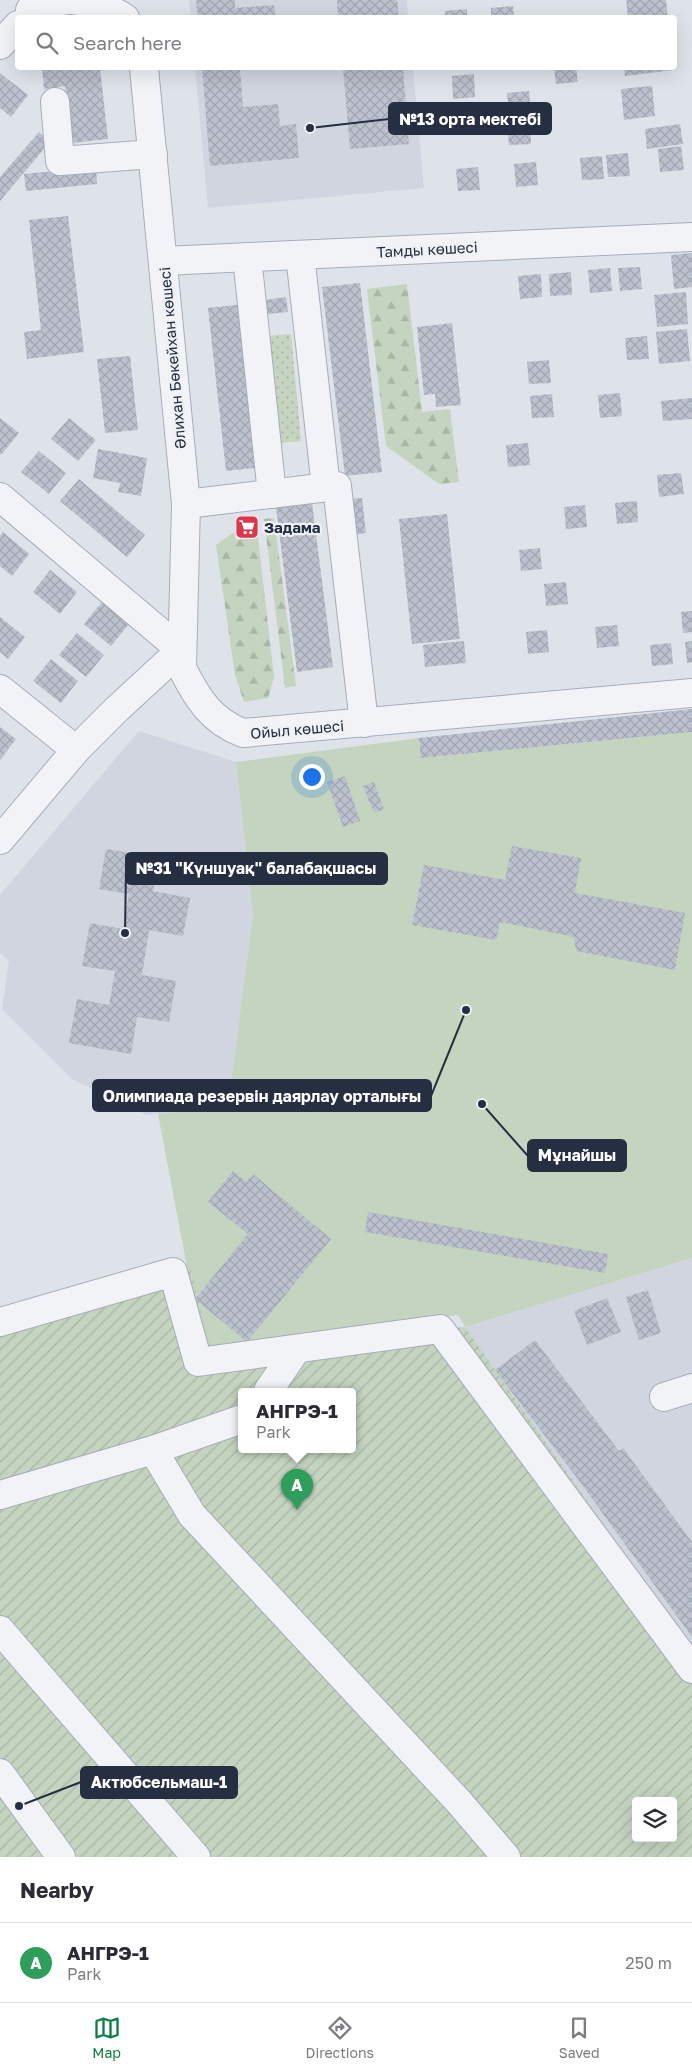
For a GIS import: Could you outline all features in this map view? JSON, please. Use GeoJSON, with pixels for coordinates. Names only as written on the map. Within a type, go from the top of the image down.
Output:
{"type":"FeatureCollection","features":[{"type":"Feature","properties":{"kind":"street"},"geometry":{"type":"LineString","coordinates":[[27,13],[56,2],[68,0]]}},
{"type":"Feature","properties":{"kind":"street"},"geometry":{"type":"LineString","coordinates":[[73,0],[88,1],[120,15]]}},
{"type":"Feature","properties":{"kind":"street"},"geometry":{"type":"LineString","coordinates":[[138,0],[140,15]]}},
{"type":"Feature","properties":{"kind":"street"},"geometry":{"type":"LineString","coordinates":[[0,45],[15,27]]}},
{"type":"Feature","properties":{"kind":"street","name":"Әлихан Бөкейхан көшесі"},"geometry":{"type":"LineString","coordinates":[[144,70],[186,504],[181,650]]}},
{"type":"Feature","properties":{"kind":"street"},"geometry":{"type":"LineString","coordinates":[[55,102],[60,161],[153,154]]}},
{"type":"Feature","properties":{"kind":"street","name":"Тамды көшесі"},"geometry":{"type":"LineString","coordinates":[[163,261],[692,237]]}},
{"type":"Feature","properties":{"kind":"street"},"geometry":{"type":"LineString","coordinates":[[300,255],[326,487]]}},
{"type":"Feature","properties":{"kind":"street"},"geometry":{"type":"LineString","coordinates":[[247,257],[272,494]]}},
{"type":"Feature","properties":{"kind":"street"},"geometry":{"type":"LineString","coordinates":[[186,504],[337,486],[364,723]]}},
{"type":"Feature","properties":{"kind":"street"},"geometry":{"type":"LineString","coordinates":[[0,497],[181,650],[76,750],[0,840]]}},
{"type":"Feature","properties":{"kind":"street","name":"Ойыл көшесі"},"geometry":{"type":"LineString","coordinates":[[181,650],[182,668],[205,707],[226,727],[243,733],[692,694]]}},
{"type":"Feature","properties":{"kind":"street"},"geometry":{"type":"LineString","coordinates":[[0,689],[76,750]]}},
{"type":"Feature","properties":{"kind":"street"},"geometry":{"type":"LineString","coordinates":[[0,1322],[173,1272],[198,1362],[440,1329],[692,1670]]}},
{"type":"Feature","properties":{"kind":"street"},"geometry":{"type":"LineString","coordinates":[[270,1388],[296,1350]]}},
{"type":"Feature","properties":{"kind":"street"},"geometry":{"type":"LineString","coordinates":[[664,1396],[692,1388]]}},
{"type":"Feature","properties":{"kind":"street"},"geometry":{"type":"LineString","coordinates":[[0,1495],[153,1450],[238,1420]]}},
{"type":"Feature","properties":{"kind":"street"},"geometry":{"type":"LineString","coordinates":[[153,1450],[192,1515],[458,1802],[506,1857]]}},
{"type":"Feature","properties":{"kind":"street"},"geometry":{"type":"LineString","coordinates":[[0,1630],[196,1857]]}},
{"type":"Feature","properties":{"kind":"street"},"geometry":{"type":"LineString","coordinates":[[0,1773],[61,1857]]}},
{"type":"Feature","properties":{"kind":"shaded area"},"geometry":{"type":"Polygon","coordinates":[[[189,0],[407,0],[408,15],[191,15],[189,0]]]}},
{"type":"Feature","properties":{"kind":"shaded area"},"geometry":{"type":"Polygon","coordinates":[[[195,70],[413,70],[424,188],[208,208],[195,70]]]}},
{"type":"Feature","properties":{"kind":"shaded area"},"geometry":{"type":"Polygon","coordinates":[[[139,731],[236,762],[253,914],[228,1107],[146,1115],[72,1079],[2,1009],[9,961],[0,953],[0,895],[139,731]]]}},
{"type":"Feature","properties":{"kind":"shaded area"},"geometry":{"type":"Polygon","coordinates":[[[692,1258],[692,1650],[465,1327],[692,1258]]]}},
{"type":"Feature","properties":{"kind":"green space"},"geometry":{"type":"Polygon","coordinates":[[[407,284],[422,412],[450,409],[459,482],[439,484],[386,446],[367,289],[407,284]]]}},
{"type":"Feature","properties":{"kind":"green space"},"geometry":{"type":"Polygon","coordinates":[[[291,334],[301,441],[277,443],[267,336],[291,334]]]}},
{"type":"Feature","properties":{"kind":"green space"},"geometry":{"type":"Polygon","coordinates":[[[274,518],[296,686],[285,688],[264,519],[274,518]]]}},
{"type":"Feature","properties":{"kind":"green space"},"geometry":{"type":"Polygon","coordinates":[[[234,532],[236,540],[258,537],[274,677],[268,698],[244,702],[235,675],[216,545],[234,532]]]}},
{"type":"Feature","properties":{"kind":"green space"},"geometry":{"type":"Polygon","coordinates":[[[692,732],[692,1258],[465,1327],[458,1315],[212,1352],[201,1341],[158,1114],[228,1107],[253,914],[236,762],[419,738],[422,758],[692,732]]]}},
{"type":"Feature","properties":{"kind":"green space"},"geometry":{"type":"Polygon","coordinates":[[[191,1270],[211,1353],[465,1327],[692,1650],[692,1857],[0,1857],[0,1322],[173,1272],[191,1270]]]}},
{"type":"Feature","properties":{"kind":"building"},"geometry":{"type":"Polygon","coordinates":[[[196,0],[235,0],[235,8],[274,5],[276,15],[198,15],[196,0]]]}},
{"type":"Feature","properties":{"kind":"building"},"geometry":{"type":"Polygon","coordinates":[[[337,0],[397,0],[399,15],[338,15],[337,0]]]}},
{"type":"Feature","properties":{"kind":"building"},"geometry":{"type":"Polygon","coordinates":[[[626,0],[666,0],[668,15],[628,15],[626,0]]]}},
{"type":"Feature","properties":{"kind":"building"},"geometry":{"type":"Polygon","coordinates":[[[513,6],[514,15],[491,15],[491,8],[513,6]]]}},
{"type":"Feature","properties":{"kind":"building"},"geometry":{"type":"Polygon","coordinates":[[[467,9],[467,15],[445,15],[445,11],[467,9]]]}},
{"type":"Feature","properties":{"kind":"building"},"geometry":{"type":"Polygon","coordinates":[[[42,70],[100,70],[108,139],[72,143],[65,86],[44,89],[42,70]]]}},
{"type":"Feature","properties":{"kind":"building"},"geometry":{"type":"Polygon","coordinates":[[[202,70],[240,70],[243,107],[278,104],[280,126],[296,124],[299,158],[210,166],[202,70]]]}},
{"type":"Feature","properties":{"kind":"building"},"geometry":{"type":"Polygon","coordinates":[[[343,70],[403,70],[409,144],[350,149],[343,70]]]}},
{"type":"Feature","properties":{"kind":"building"},"geometry":{"type":"Polygon","coordinates":[[[554,70],[576,70],[578,82],[556,84],[554,70]]]}},
{"type":"Feature","properties":{"kind":"building"},"geometry":{"type":"Polygon","coordinates":[[[624,70],[673,70],[625,76],[624,70]]]}},
{"type":"Feature","properties":{"kind":"building"},"geometry":{"type":"Polygon","coordinates":[[[0,73],[28,95],[11,117],[0,108],[0,73]]]}},
{"type":"Feature","properties":{"kind":"building"},"geometry":{"type":"Polygon","coordinates":[[[474,74],[475,97],[453,99],[452,76],[474,74]]]}},
{"type":"Feature","properties":{"kind":"building"},"geometry":{"type":"Polygon","coordinates":[[[652,86],[655,116],[624,120],[621,89],[652,86]]]}},
{"type":"Feature","properties":{"kind":"building"},"geometry":{"type":"Polygon","coordinates":[[[529,91],[531,114],[509,115],[507,93],[529,91]]]}},
{"type":"Feature","properties":{"kind":"building"},"geometry":{"type":"Polygon","coordinates":[[[530,121],[531,144],[509,145],[507,123],[530,121]]]}},
{"type":"Feature","properties":{"kind":"building"},"geometry":{"type":"Polygon","coordinates":[[[680,124],[683,144],[647,149],[645,129],[680,124]]]}},
{"type":"Feature","properties":{"kind":"building"},"geometry":{"type":"Polygon","coordinates":[[[39,132],[50,142],[0,201],[0,177],[39,132]]]}},
{"type":"Feature","properties":{"kind":"building"},"geometry":{"type":"Polygon","coordinates":[[[681,146],[684,170],[660,172],[658,149],[681,146]]]}},
{"type":"Feature","properties":{"kind":"building"},"geometry":{"type":"Polygon","coordinates":[[[628,153],[630,176],[608,177],[606,155],[628,153]]]}},
{"type":"Feature","properties":{"kind":"building"},"geometry":{"type":"Polygon","coordinates":[[[602,156],[604,179],[582,180],[580,158],[602,156]]]}},
{"type":"Feature","properties":{"kind":"building"},"geometry":{"type":"Polygon","coordinates":[[[536,162],[538,185],[516,187],[514,164],[536,162]]]}},
{"type":"Feature","properties":{"kind":"building"},"geometry":{"type":"Polygon","coordinates":[[[96,167],[97,184],[26,191],[24,174],[96,167]]]}},
{"type":"Feature","properties":{"kind":"building"},"geometry":{"type":"Polygon","coordinates":[[[478,167],[480,190],[458,191],[456,169],[478,167]]]}},
{"type":"Feature","properties":{"kind":"building"},"geometry":{"type":"Polygon","coordinates":[[[68,216],[84,352],[27,359],[24,332],[41,330],[29,220],[68,216]]]}},
{"type":"Feature","properties":{"kind":"building"},"geometry":{"type":"Polygon","coordinates":[[[692,253],[692,287],[674,289],[671,255],[692,253]]]}},
{"type":"Feature","properties":{"kind":"building"},"geometry":{"type":"Polygon","coordinates":[[[640,267],[642,289],[620,291],[618,268],[640,267]]]}},
{"type":"Feature","properties":{"kind":"building"},"geometry":{"type":"Polygon","coordinates":[[[610,268],[612,291],[590,293],[588,270],[610,268]]]}},
{"type":"Feature","properties":{"kind":"building"},"geometry":{"type":"Polygon","coordinates":[[[571,272],[572,295],[550,296],[549,274],[571,272]]]}},
{"type":"Feature","properties":{"kind":"building"},"geometry":{"type":"Polygon","coordinates":[[[541,274],[542,297],[520,299],[518,276],[541,274]]]}},
{"type":"Feature","properties":{"kind":"building"},"geometry":{"type":"Polygon","coordinates":[[[360,283],[382,472],[345,476],[322,287],[360,283]]]}},
{"type":"Feature","properties":{"kind":"building"},"geometry":{"type":"Polygon","coordinates":[[[686,292],[688,324],[657,327],[654,295],[686,292]]]}},
{"type":"Feature","properties":{"kind":"building"},"geometry":{"type":"Polygon","coordinates":[[[286,297],[288,312],[268,314],[266,300],[286,297]]]}},
{"type":"Feature","properties":{"kind":"building"},"geometry":{"type":"Polygon","coordinates":[[[245,304],[263,467],[226,471],[208,308],[245,304]]]}},
{"type":"Feature","properties":{"kind":"building"},"geometry":{"type":"Polygon","coordinates":[[[452,323],[461,405],[436,407],[435,394],[424,395],[417,327],[452,323]]]}},
{"type":"Feature","properties":{"kind":"building"},"geometry":{"type":"Polygon","coordinates":[[[687,329],[690,361],[659,364],[656,332],[687,329]]]}},
{"type":"Feature","properties":{"kind":"building"},"geometry":{"type":"Polygon","coordinates":[[[647,336],[649,359],[627,360],[625,338],[647,336]]]}},
{"type":"Feature","properties":{"kind":"building"},"geometry":{"type":"Polygon","coordinates":[[[130,356],[138,430],[105,433],[97,359],[130,356]]]}},
{"type":"Feature","properties":{"kind":"building"},"geometry":{"type":"Polygon","coordinates":[[[549,360],[551,383],[529,384],[527,362],[549,360]]]}},
{"type":"Feature","properties":{"kind":"building"},"geometry":{"type":"Polygon","coordinates":[[[620,393],[622,416],[600,418],[598,395],[620,393]]]}},
{"type":"Feature","properties":{"kind":"building"},"geometry":{"type":"Polygon","coordinates":[[[552,394],[554,417],[532,418],[530,396],[552,394]]]}},
{"type":"Feature","properties":{"kind":"building"},"geometry":{"type":"Polygon","coordinates":[[[692,398],[692,419],[663,421],[661,401],[692,398]]]}},
{"type":"Feature","properties":{"kind":"building"},"geometry":{"type":"Polygon","coordinates":[[[0,418],[19,433],[1,455],[0,454],[0,418]]]}},
{"type":"Feature","properties":{"kind":"building"},"geometry":{"type":"Polygon","coordinates":[[[69,418],[96,440],[78,461],[51,439],[69,418]]]}},
{"type":"Feature","properties":{"kind":"building"},"geometry":{"type":"Polygon","coordinates":[[[528,443],[530,465],[508,467],[506,445],[528,443]]]}},
{"type":"Feature","properties":{"kind":"building"},"geometry":{"type":"Polygon","coordinates":[[[98,449],[147,458],[141,496],[118,492],[120,483],[93,478],[98,449]]]}},
{"type":"Feature","properties":{"kind":"building"},"geometry":{"type":"Polygon","coordinates":[[[39,451],[66,473],[49,494],[21,472],[39,451]]]}},
{"type":"Feature","properties":{"kind":"building"},"geometry":{"type":"Polygon","coordinates":[[[681,473],[684,494],[659,497],[657,475],[681,473]]]}},
{"type":"Feature","properties":{"kind":"building"},"geometry":{"type":"Polygon","coordinates":[[[79,479],[145,535],[127,557],[60,501],[79,479]]]}},
{"type":"Feature","properties":{"kind":"building"},"geometry":{"type":"Polygon","coordinates":[[[362,498],[366,533],[354,535],[349,499],[362,498]]]}},
{"type":"Feature","properties":{"kind":"building"},"geometry":{"type":"Polygon","coordinates":[[[637,501],[638,522],[617,524],[615,503],[637,501]]]}},
{"type":"Feature","properties":{"kind":"building"},"geometry":{"type":"Polygon","coordinates":[[[312,503],[333,667],[297,672],[276,507],[312,503]]]}},
{"type":"Feature","properties":{"kind":"building"},"geometry":{"type":"Polygon","coordinates":[[[585,505],[587,527],[566,529],[564,507],[585,505]]]}},
{"type":"Feature","properties":{"kind":"building"},"geometry":{"type":"Polygon","coordinates":[[[447,514],[460,639],[412,644],[399,519],[447,514]]]}},
{"type":"Feature","properties":{"kind":"building","name":"Задама"},"geometry":{"type":"Polygon","coordinates":[[[254,519],[256,533],[240,535],[238,521],[254,519]]]}},
{"type":"Feature","properties":{"kind":"building"},"geometry":{"type":"Polygon","coordinates":[[[3,532],[29,554],[12,576],[0,566],[0,536],[3,532]]]}},
{"type":"Feature","properties":{"kind":"building"},"geometry":{"type":"Polygon","coordinates":[[[540,548],[542,569],[521,571],[519,550],[540,548]]]}},
{"type":"Feature","properties":{"kind":"building"},"geometry":{"type":"Polygon","coordinates":[[[50,570],[77,592],[60,614],[33,592],[50,570]]]}},
{"type":"Feature","properties":{"kind":"building"},"geometry":{"type":"Polygon","coordinates":[[[566,582],[568,604],[546,606],[544,584],[566,582]]]}},
{"type":"Feature","properties":{"kind":"building"},"geometry":{"type":"Polygon","coordinates":[[[102,602],[129,624],[111,646],[84,624],[102,602]]]}},
{"type":"Feature","properties":{"kind":"building"},"geometry":{"type":"Polygon","coordinates":[[[692,611],[692,632],[683,633],[681,612],[692,611]]]}},
{"type":"Feature","properties":{"kind":"building"},"geometry":{"type":"Polygon","coordinates":[[[0,617],[25,637],[8,659],[0,652],[0,617]]]}},
{"type":"Feature","properties":{"kind":"building"},"geometry":{"type":"Polygon","coordinates":[[[617,625],[619,646],[597,648],[595,627],[617,625]]]}},
{"type":"Feature","properties":{"kind":"building"},"geometry":{"type":"Polygon","coordinates":[[[547,630],[549,652],[528,654],[526,632],[547,630]]]}},
{"type":"Feature","properties":{"kind":"building"},"geometry":{"type":"Polygon","coordinates":[[[77,633],[104,655],[86,677],[59,655],[77,633]]]}},
{"type":"Feature","properties":{"kind":"building"},"geometry":{"type":"Polygon","coordinates":[[[464,641],[466,663],[425,667],[423,645],[464,641]]]}},
{"type":"Feature","properties":{"kind":"building"},"geometry":{"type":"Polygon","coordinates":[[[692,641],[692,662],[687,663],[685,642],[692,641]]]}},
{"type":"Feature","properties":{"kind":"building"},"geometry":{"type":"Polygon","coordinates":[[[671,643],[673,664],[652,666],[650,645],[671,643]]]}},
{"type":"Feature","properties":{"kind":"building"},"geometry":{"type":"Polygon","coordinates":[[[51,659],[78,681],[61,703],[33,681],[51,659]]]}},
{"type":"Feature","properties":{"kind":"building"},"geometry":{"type":"Polygon","coordinates":[[[692,709],[692,732],[421,758],[419,738],[692,709]]]}},
{"type":"Feature","properties":{"kind":"building"},"geometry":{"type":"Polygon","coordinates":[[[0,727],[16,739],[0,760],[0,727]]]}},
{"type":"Feature","properties":{"kind":"building"},"geometry":{"type":"Polygon","coordinates":[[[345,776],[360,821],[343,827],[327,782],[345,776]]]}},
{"type":"Feature","properties":{"kind":"building"},"geometry":{"type":"Polygon","coordinates":[[[374,782],[384,809],[374,813],[363,786],[374,782]]]}},
{"type":"Feature","properties":{"kind":"building"},"geometry":{"type":"Polygon","coordinates":[[[512,846],[581,858],[575,893],[685,913],[675,970],[576,951],[574,937],[500,922],[496,940],[412,925],[424,865],[505,880],[512,846]]]}},
{"type":"Feature","properties":{"kind":"building"},"geometry":{"type":"Polygon","coordinates":[[[106,849],[159,858],[153,891],[190,898],[183,936],[149,930],[142,975],[176,981],[169,1022],[137,1017],[131,1054],[69,1043],[77,999],[109,1005],[115,971],[82,966],[90,923],[123,929],[129,894],[99,889],[106,849]]]}},
{"type":"Feature","properties":{"kind":"building"},"geometry":{"type":"Polygon","coordinates":[[[233,1171],[246,1182],[253,1174],[331,1239],[247,1342],[195,1299],[248,1234],[208,1202],[233,1171]]]}},
{"type":"Feature","properties":{"kind":"building"},"geometry":{"type":"Polygon","coordinates":[[[368,1212],[608,1254],[605,1273],[365,1232],[368,1212]]]}},
{"type":"Feature","properties":{"kind":"building"},"geometry":{"type":"Polygon","coordinates":[[[648,1290],[661,1333],[639,1340],[626,1297],[648,1290]]]}},
{"type":"Feature","properties":{"kind":"building"},"geometry":{"type":"Polygon","coordinates":[[[607,1298],[621,1332],[587,1345],[574,1311],[607,1298]]]}},
{"type":"Feature","properties":{"kind":"building"},"geometry":{"type":"Polygon","coordinates":[[[535,1340],[619,1451],[623,1448],[692,1542],[692,1637],[580,1482],[495,1370],[535,1340]]]}},
{"type":"Feature","properties":{"kind":"place","name":"№13 орта мектебі"},"geometry":{"type":"Point","coordinates":[310,128]}},
{"type":"Feature","properties":{"kind":"place","name":"Задама"},"geometry":{"type":"Point","coordinates":[247,527]}},
{"type":"Feature","properties":{"kind":"place","name":"№31 \"Күншуақ\" балабақшасы"},"geometry":{"type":"Point","coordinates":[125,933]}},
{"type":"Feature","properties":{"kind":"place","name":"Олимпиада резервін даярлау орталығы"},"geometry":{"type":"Point","coordinates":[466,1010]}},
{"type":"Feature","properties":{"kind":"place","name":"Мұнайшы"},"geometry":{"type":"Point","coordinates":[482,1104]}},
{"type":"Feature","properties":{"kind":"place","name":"АНГРЭ-1"},"geometry":{"type":"Point","coordinates":[297,1510]}},
{"type":"Feature","properties":{"kind":"place","name":"Актюбсельмаш-1"},"geometry":{"type":"Point","coordinates":[19,1806]}}]}
